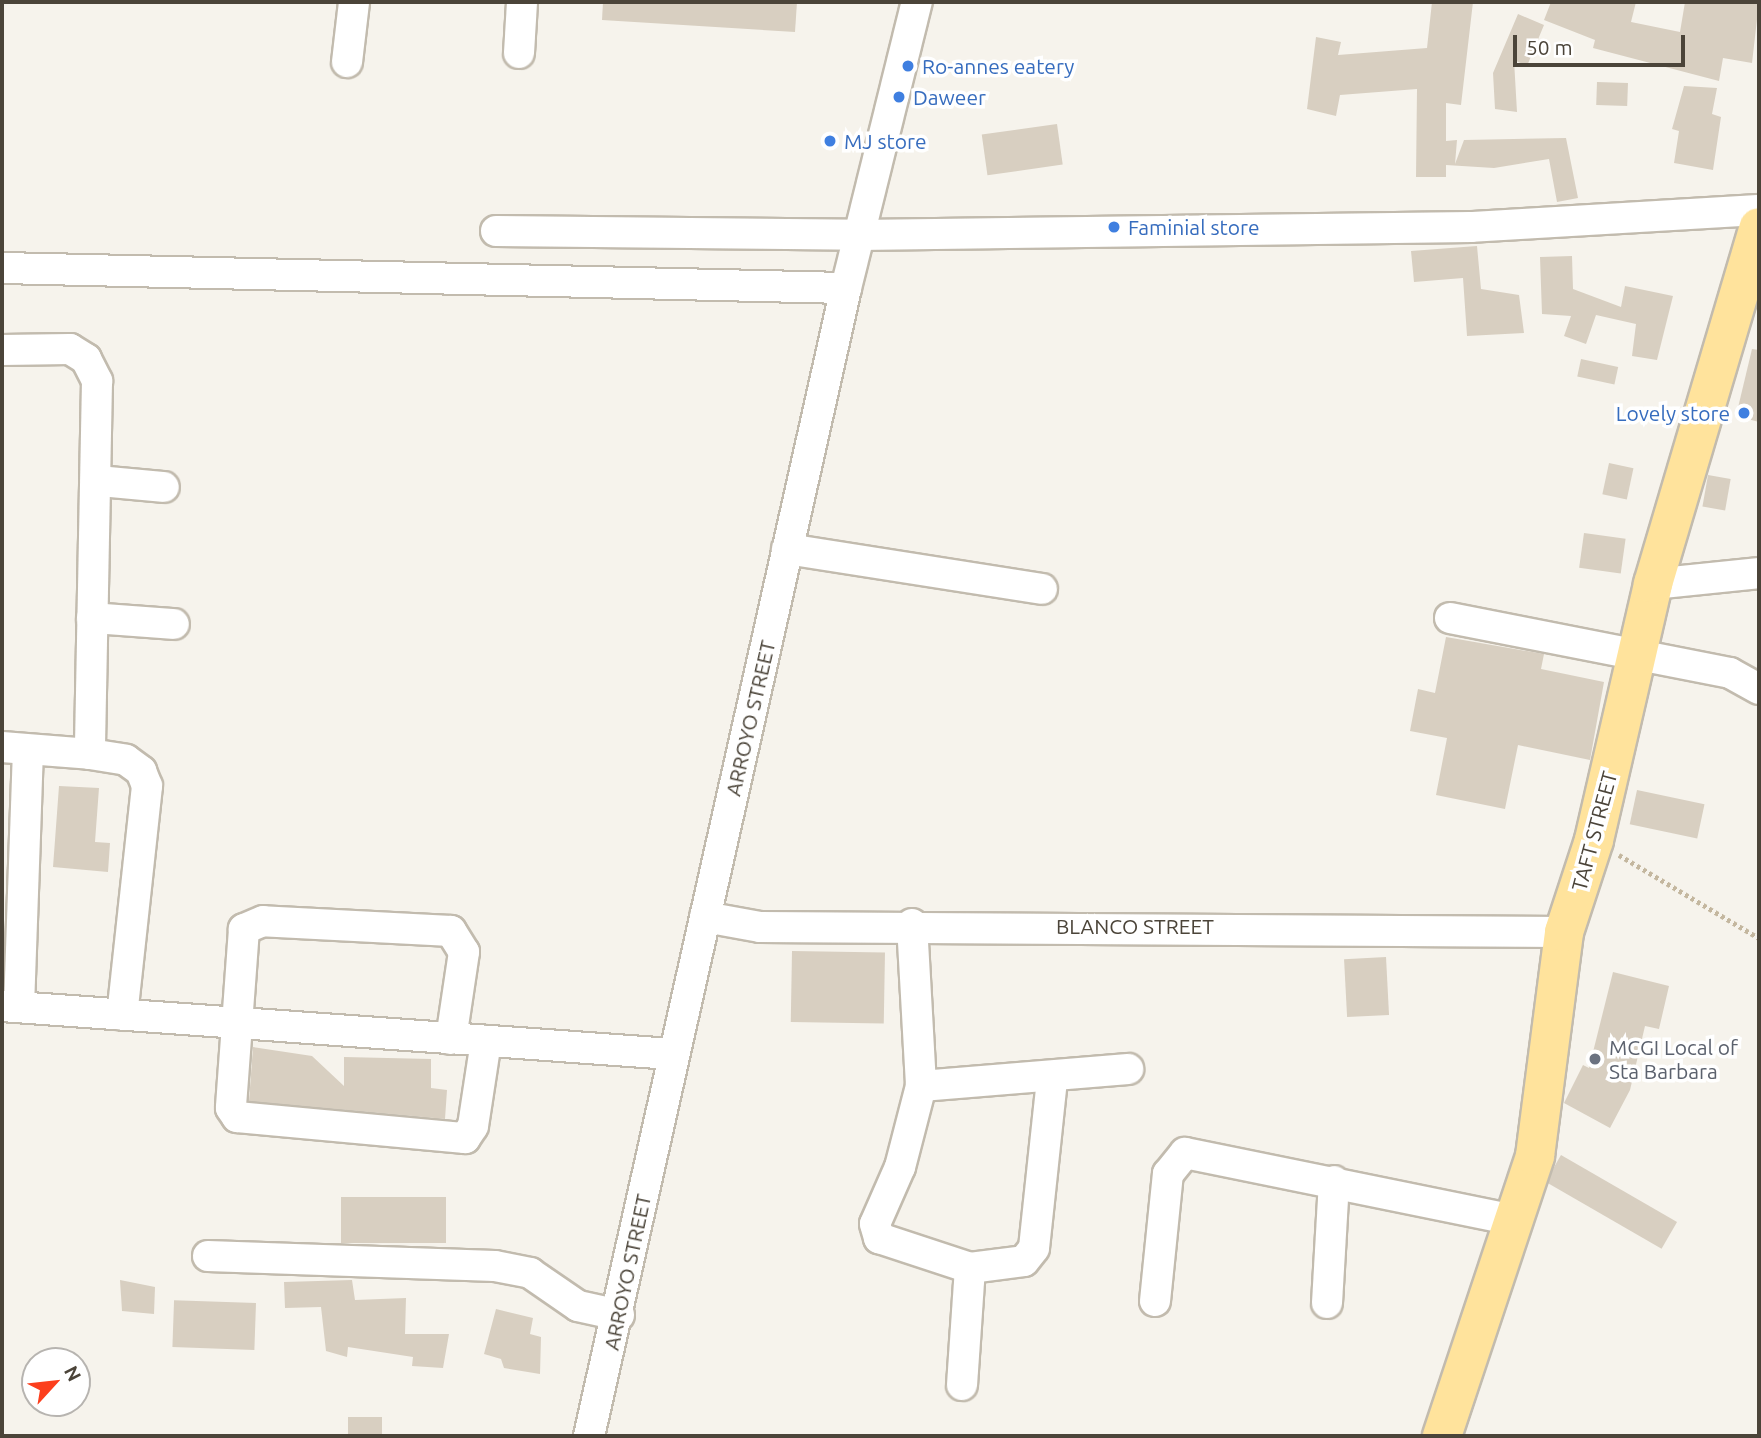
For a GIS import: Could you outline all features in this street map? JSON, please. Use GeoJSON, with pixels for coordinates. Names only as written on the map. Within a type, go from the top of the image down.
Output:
{"type":"FeatureCollection","features":[{"type":"Feature","properties":{"kind":"main road","name":"TAFT STREET"},"geometry":{"type":"LineString","coordinates":[[1443,1436],[1535,1156],[1564,932],[1594,840],[1653,584],[1758,230]]}},
{"type":"Feature","properties":{"kind":"street"},"geometry":{"type":"LineString","coordinates":[[347,62],[354,2]]}},
{"type":"Feature","properties":{"kind":"street"},"geometry":{"type":"LineString","coordinates":[[519,53],[522,2]]}},
{"type":"Feature","properties":{"kind":"street","name":"ARROYO STREET"},"geometry":{"type":"LineString","coordinates":[[589,1436],[619,1315],[672,1054],[846,288],[917,2]]}},
{"type":"Feature","properties":{"kind":"street"},"geometry":{"type":"LineString","coordinates":[[496,231],[640,230],[859,235],[1471,227],[1758,230]]}},
{"type":"Feature","properties":{"kind":"street"},"geometry":{"type":"LineString","coordinates":[[638,278],[640,230]]}},
{"type":"Feature","properties":{"kind":"street"},"geometry":{"type":"LineString","coordinates":[[2,268],[638,278],[846,288]]}},
{"type":"Feature","properties":{"kind":"street"},"geometry":{"type":"LineString","coordinates":[[2,349],[70,349],[86,359],[97,381],[100,481],[92,618],[90,754]]}},
{"type":"Feature","properties":{"kind":"street"},"geometry":{"type":"LineString","coordinates":[[100,481],[164,487]]}},
{"type":"Feature","properties":{"kind":"street"},"geometry":{"type":"LineString","coordinates":[[787,550],[1042,589]]}},
{"type":"Feature","properties":{"kind":"street"},"geometry":{"type":"LineString","coordinates":[[1653,584],[1759,573]]}},
{"type":"Feature","properties":{"kind":"street"},"geometry":{"type":"LineString","coordinates":[[92,618],[174,624]]}},
{"type":"Feature","properties":{"kind":"street"},"geometry":{"type":"LineString","coordinates":[[1450,618],[1637,660],[1759,698]]}},
{"type":"Feature","properties":{"kind":"street"},"geometry":{"type":"LineString","coordinates":[[1637,660],[1730,673],[1759,689]]}},
{"type":"Feature","properties":{"kind":"street"},"geometry":{"type":"LineString","coordinates":[[122,1015],[147,786],[141,771],[126,760],[90,754],[15,749],[10,1007],[122,1015],[240,1023],[672,1054]]}},
{"type":"Feature","properties":{"kind":"street","name":"BLANCO STREET"},"geometry":{"type":"LineString","coordinates":[[705,918],[760,927],[912,924],[1564,932]]}},
{"type":"Feature","properties":{"kind":"street"},"geometry":{"type":"LineString","coordinates":[[451,1038],[464,951],[451,931],[251,924],[244,929],[240,1023],[231,1108],[237,1117],[454,1141],[473,1126],[486,1041]]}},
{"type":"Feature","properties":{"kind":"street"},"geometry":{"type":"LineString","coordinates":[[912,924],[921,1086],[900,1167],[875,1224],[879,1238],[970,1268],[1008,1266],[1034,1248],[1052,1079]]}},
{"type":"Feature","properties":{"kind":"street"},"geometry":{"type":"LineString","coordinates":[[921,1086],[1052,1079],[1128,1069]]}},
{"type":"Feature","properties":{"kind":"street"},"geometry":{"type":"LineString","coordinates":[[1156,1301],[1174,1160],[1185,1153],[1334,1181],[1515,1220]]}},
{"type":"Feature","properties":{"kind":"street"},"geometry":{"type":"LineString","coordinates":[[1327,1303],[1334,1181]]}},
{"type":"Feature","properties":{"kind":"street"},"geometry":{"type":"LineString","coordinates":[[208,1256],[495,1266],[530,1273],[578,1306],[619,1315]]}},
{"type":"Feature","properties":{"kind":"street"},"geometry":{"type":"LineString","coordinates":[[962,1385],[970,1268]]}},
{"type":"Feature","properties":{"kind":"path"},"geometry":{"type":"LineString","coordinates":[[1594,840],[1759,938]]}},
{"type":"Feature","properties":{"kind":"building"},"geometry":{"type":"Polygon","coordinates":[[[603,2],[797,2],[795,32],[602,20],[603,2]]]}},
{"type":"Feature","properties":{"kind":"building"},"geometry":{"type":"Polygon","coordinates":[[[1432,2],[1473,2],[1461,105],[1446,103],[1446,141],[1457,140],[1455,164],[1464,140],[1566,138],[1578,198],[1557,202],[1549,159],[1494,168],[1446,165],[1446,177],[1416,177],[1417,89],[1340,95],[1336,116],[1307,109],[1316,37],[1341,42],[1338,55],[1427,48],[1432,2]]]}},
{"type":"Feature","properties":{"kind":"building"},"geometry":{"type":"Polygon","coordinates":[[[1551,2],[1636,2],[1631,22],[1680,32],[1685,2],[1759,2],[1752,63],[1723,58],[1719,81],[1593,48],[1595,40],[1544,20],[1551,2]]]}},
{"type":"Feature","properties":{"kind":"building"},"geometry":{"type":"Polygon","coordinates":[[[1518,14],[1544,25],[1527,66],[1514,60],[1517,112],[1495,109],[1493,73],[1518,14]]]}},
{"type":"Feature","properties":{"kind":"building"},"geometry":{"type":"Polygon","coordinates":[[[1597,82],[1628,83],[1627,106],[1596,105],[1597,82]]]}},
{"type":"Feature","properties":{"kind":"building"},"geometry":{"type":"Polygon","coordinates":[[[1684,86],[1717,88],[1712,114],[1721,117],[1713,170],[1674,163],[1679,131],[1672,129],[1684,86]]]}},
{"type":"Feature","properties":{"kind":"building"},"geometry":{"type":"Polygon","coordinates":[[[1057,124],[1063,165],[987,175],[982,135],[1057,124]]]}},
{"type":"Feature","properties":{"kind":"building"},"geometry":{"type":"Polygon","coordinates":[[[1477,246],[1481,289],[1519,295],[1524,333],[1467,336],[1463,278],[1414,282],[1411,251],[1477,246]]]}},
{"type":"Feature","properties":{"kind":"building"},"geometry":{"type":"Polygon","coordinates":[[[1572,256],[1573,289],[1621,307],[1625,286],[1673,296],[1657,360],[1632,356],[1636,324],[1596,315],[1586,344],[1564,336],[1571,316],[1542,314],[1540,257],[1572,256]]]}},
{"type":"Feature","properties":{"kind":"building"},"geometry":{"type":"Polygon","coordinates":[[[1752,349],[1759,350],[1759,422],[1736,416],[1752,349]]]}},
{"type":"Feature","properties":{"kind":"building"},"geometry":{"type":"Polygon","coordinates":[[[1581,359],[1618,367],[1614,385],[1577,377],[1581,359]]]}},
{"type":"Feature","properties":{"kind":"building"},"geometry":{"type":"Polygon","coordinates":[[[1609,463],[1633,468],[1627,499],[1602,494],[1609,463]]]}},
{"type":"Feature","properties":{"kind":"building"},"geometry":{"type":"Polygon","coordinates":[[[1708,475],[1731,479],[1725,511],[1702,507],[1708,475]]]}},
{"type":"Feature","properties":{"kind":"building"},"geometry":{"type":"Polygon","coordinates":[[[1584,533],[1626,539],[1621,574],[1579,568],[1584,533]]]}},
{"type":"Feature","properties":{"kind":"building"},"geometry":{"type":"Polygon","coordinates":[[[1446,637],[1544,654],[1541,669],[1604,682],[1590,760],[1518,745],[1505,809],[1436,795],[1447,738],[1410,731],[1418,689],[1435,693],[1446,637]]]}},
{"type":"Feature","properties":{"kind":"building"},"geometry":{"type":"Polygon","coordinates":[[[59,786],[99,788],[95,842],[110,843],[108,872],[53,867],[59,786]]]}},
{"type":"Feature","properties":{"kind":"building"},"geometry":{"type":"Polygon","coordinates":[[[1637,790],[1704,804],[1697,839],[1630,824],[1637,790]]]}},
{"type":"Feature","properties":{"kind":"building"},"geometry":{"type":"Polygon","coordinates":[[[792,951],[885,953],[884,1024],[791,1022],[792,951]]]}},
{"type":"Feature","properties":{"kind":"building"},"geometry":{"type":"Polygon","coordinates":[[[1386,957],[1389,1015],[1347,1017],[1344,959],[1386,957]]]}},
{"type":"Feature","properties":{"kind":"building"},"geometry":{"type":"Polygon","coordinates":[[[1613,972],[1669,986],[1659,1029],[1645,1026],[1630,1090],[1610,1128],[1564,1103],[1583,1065],[1589,1068],[1613,972]]]}},
{"type":"Feature","properties":{"kind":"building"},"geometry":{"type":"Polygon","coordinates":[[[253,1047],[312,1056],[344,1086],[344,1057],[431,1059],[431,1088],[447,1090],[445,1119],[249,1101],[253,1047]]]}},
{"type":"Feature","properties":{"kind":"building"},"geometry":{"type":"Polygon","coordinates":[[[1561,1155],[1677,1222],[1662,1249],[1546,1182],[1561,1155]]]}},
{"type":"Feature","properties":{"kind":"building"},"geometry":{"type":"Polygon","coordinates":[[[341,1197],[446,1197],[446,1243],[341,1243],[341,1197]]]}},
{"type":"Feature","properties":{"kind":"building"},"geometry":{"type":"Polygon","coordinates":[[[120,1280],[155,1287],[154,1314],[122,1311],[120,1280]]]}},
{"type":"Feature","properties":{"kind":"building"},"geometry":{"type":"Polygon","coordinates":[[[352,1280],[355,1300],[406,1298],[405,1334],[449,1334],[443,1368],[412,1366],[413,1357],[348,1347],[347,1357],[326,1351],[321,1307],[285,1308],[284,1282],[352,1280]]]}},
{"type":"Feature","properties":{"kind":"building"},"geometry":{"type":"Polygon","coordinates":[[[174,1300],[256,1303],[254,1350],[172,1347],[174,1300]]]}},
{"type":"Feature","properties":{"kind":"building"},"geometry":{"type":"Polygon","coordinates":[[[496,1309],[533,1318],[530,1334],[541,1337],[540,1374],[504,1368],[501,1359],[484,1354],[496,1309]]]}},
{"type":"Feature","properties":{"kind":"building"},"geometry":{"type":"Polygon","coordinates":[[[348,1417],[382,1417],[382,1436],[348,1436],[348,1417]]]}},
{"type":"Feature","properties":{"kind":"place","name":"Ro-annes eatery"},"geometry":{"type":"Point","coordinates":[908,66]}},
{"type":"Feature","properties":{"kind":"place","name":"Daweer"},"geometry":{"type":"Point","coordinates":[899,97]}},
{"type":"Feature","properties":{"kind":"place","name":"MJ store"},"geometry":{"type":"Point","coordinates":[830,141]}},
{"type":"Feature","properties":{"kind":"place","name":"Faminial store"},"geometry":{"type":"Point","coordinates":[1114,227]}},
{"type":"Feature","properties":{"kind":"place","name":"Lovely store"},"geometry":{"type":"Point","coordinates":[1744,413]}},
{"type":"Feature","properties":{"kind":"place","name":"MCGI Local of Sta Barbara"},"geometry":{"type":"Point","coordinates":[1595,1059]}}]}
